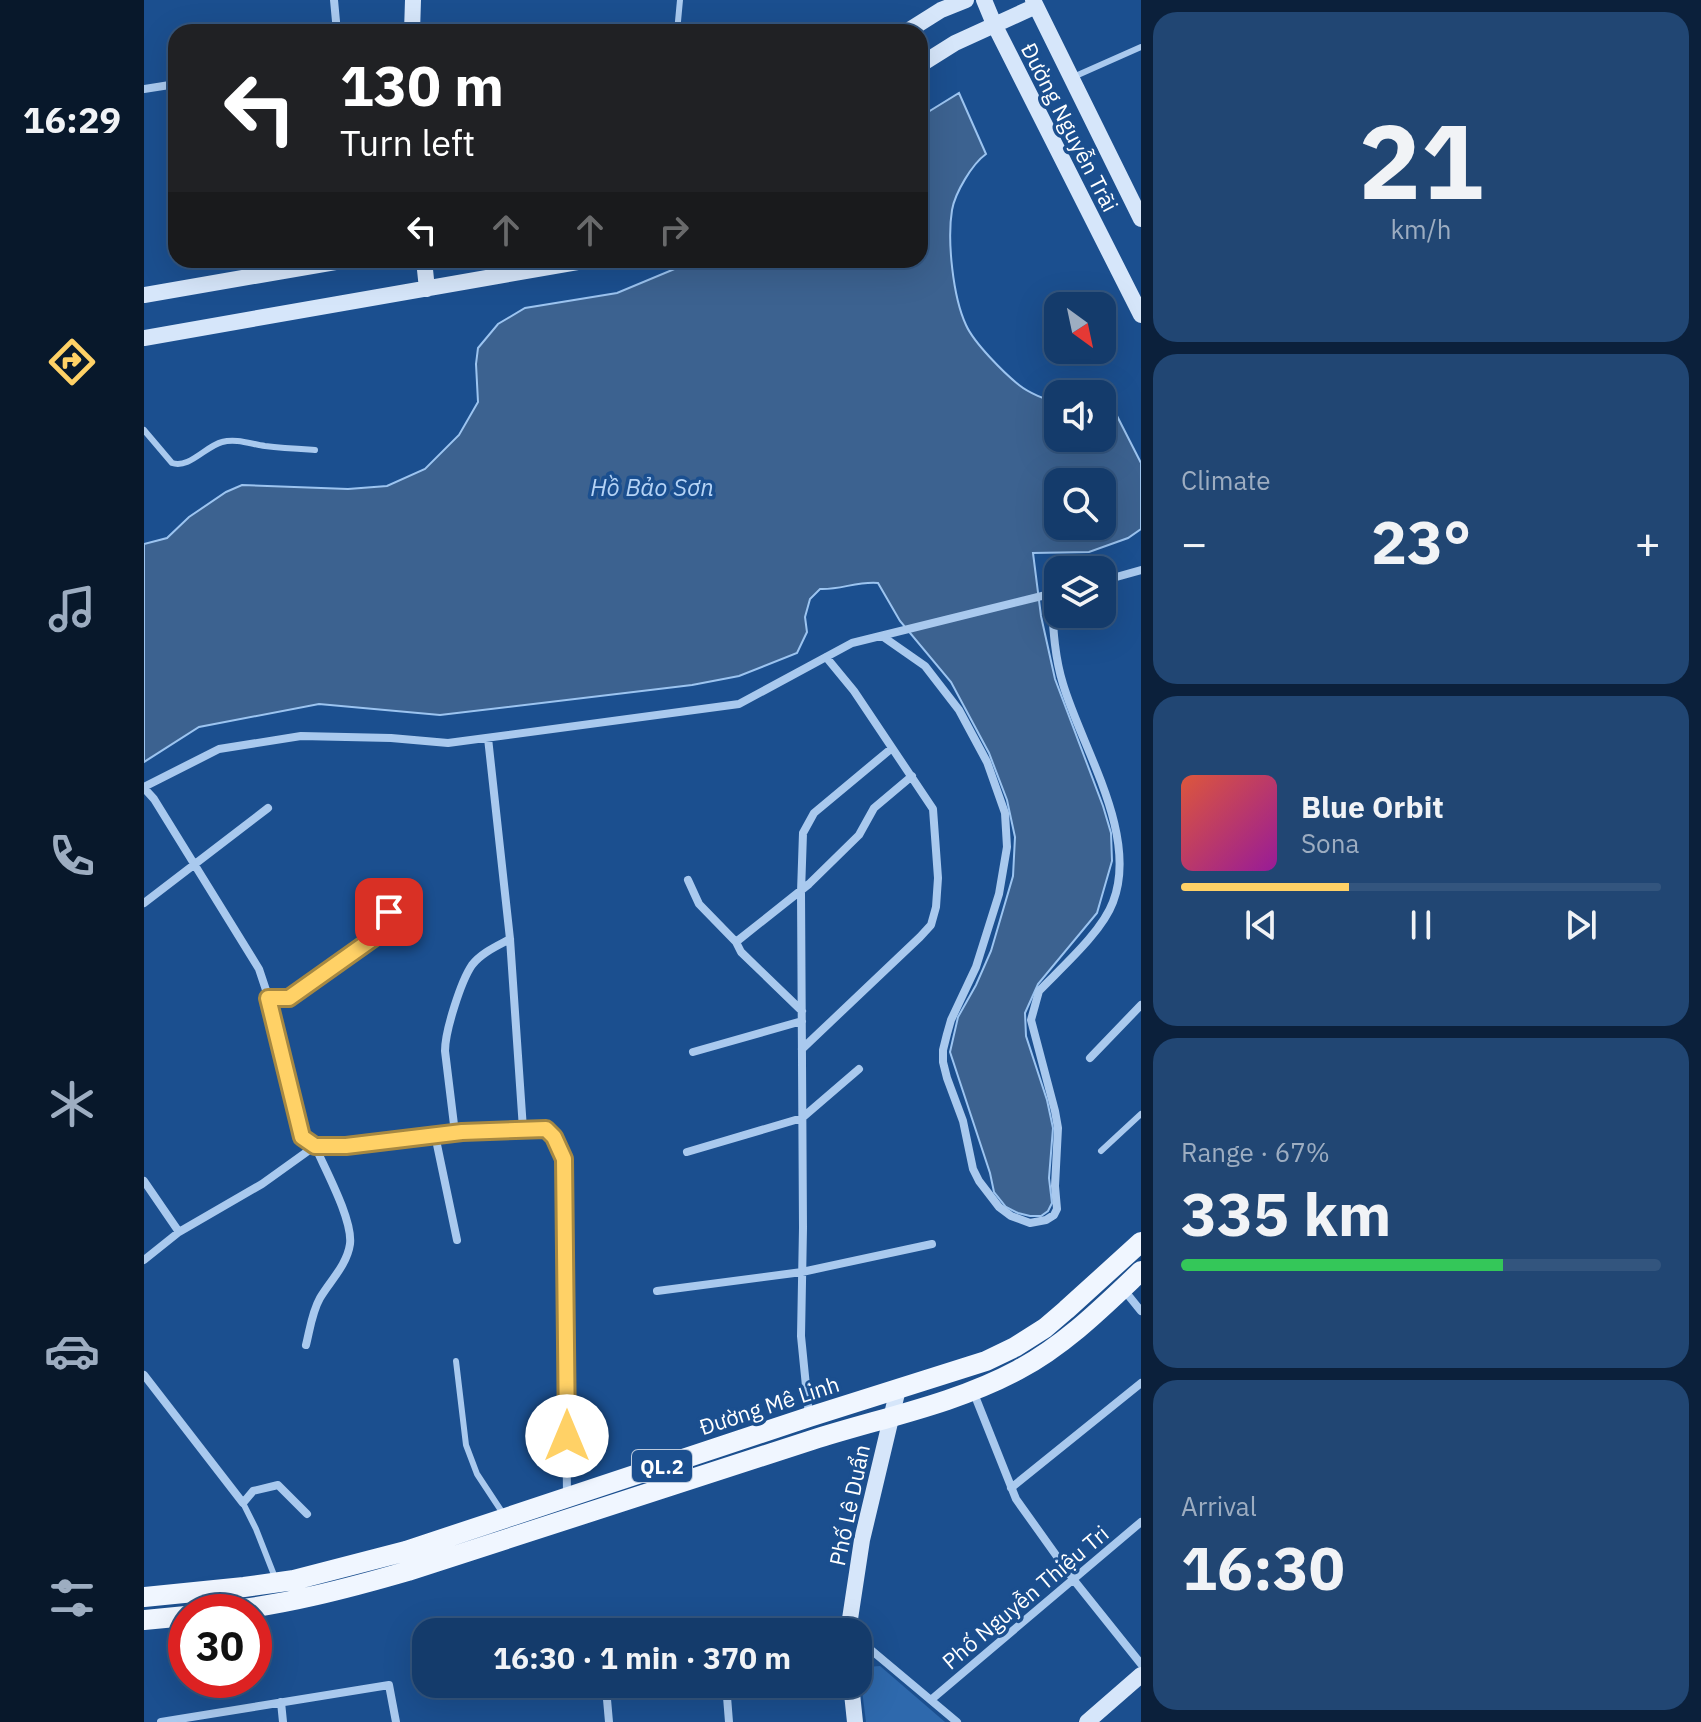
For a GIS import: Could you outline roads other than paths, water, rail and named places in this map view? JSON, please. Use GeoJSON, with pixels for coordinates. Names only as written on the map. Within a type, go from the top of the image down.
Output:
{"type":"FeatureCollection","features":[{"type":"Feature","properties":{"kind":"main road"},"geometry":{"type":"LineString","coordinates":[[919,24],[941,10],[966,0]]}},
{"type":"Feature","properties":{"kind":"main road","name":"Đường Nguyễn Trãi"},"geometry":{"type":"LineString","coordinates":[[984,0],[1141,315]]}},
{"type":"Feature","properties":{"kind":"main road"},"geometry":{"type":"LineString","coordinates":[[928,60],[1034,3]]}},
{"type":"Feature","properties":{"kind":"main road","name":"Đường Nguyễn Trãi"},"geometry":{"type":"LineString","coordinates":[[1034,3],[1141,219]]}},
{"type":"Feature","properties":{"kind":"main road"},"geometry":{"type":"LineString","coordinates":[[144,295],[301,268]]}},
{"type":"Feature","properties":{"kind":"main road"},"geometry":{"type":"LineString","coordinates":[[425,268],[427,289]]}},
{"type":"Feature","properties":{"kind":"main road"},"geometry":{"type":"LineString","coordinates":[[144,338],[544,268]]}},
{"type":"Feature","properties":{"kind":"main road","name":"Đường Mê Linh"},"geometry":{"type":"LineString","coordinates":[[144,1597],[277,1583],[393,1555],[986,1361],[1045,1328],[1141,1242]]}},
{"type":"Feature","properties":{"kind":"main road","name":"QL.2"},"geometry":{"type":"LineString","coordinates":[[272,1604],[395,1575],[994,1382],[1052,1349],[1080,1328],[1141,1271]]}},
{"type":"Feature","properties":{"kind":"main road","name":"Phố Lê Duẩn"},"geometry":{"type":"LineString","coordinates":[[850,1618],[862,1540],[898,1389]]}},
{"type":"Feature","properties":{"kind":"main road"},"geometry":{"type":"LineString","coordinates":[[144,1620],[168,1618]]}},
{"type":"Feature","properties":{"kind":"main road"},"geometry":{"type":"LineString","coordinates":[[1087,1722],[1141,1675]]}},
{"type":"Feature","properties":{"kind":"main road"},"geometry":{"type":"LineString","coordinates":[[852,1698],[855,1722]]}},
{"type":"Feature","properties":{"kind":"street"},"geometry":{"type":"LineString","coordinates":[[334,0],[336,24]]}},
{"type":"Feature","properties":{"kind":"street"},"geometry":{"type":"LineString","coordinates":[[144,89],[168,85]]}},
{"type":"Feature","properties":{"kind":"street"},"geometry":{"type":"LineString","coordinates":[[1116,577],[1141,570]]}},
{"type":"Feature","properties":{"kind":"street"},"geometry":{"type":"LineString","coordinates":[[306,1345],[320,1297],[348,1254],[351,1240],[343,1212],[315,1146],[302,1137],[259,969],[144,787],[219,749],[301,736],[448,743],[739,704],[852,643],[1044,595]]}},
{"type":"Feature","properties":{"kind":"street"},"geometry":{"type":"LineString","coordinates":[[882,636],[925,666],[959,710],[987,762],[1005,813],[1007,847],[999,894],[976,967],[951,1020],[943,1062],[979,1181],[999,1207],[1011,1216],[1038,1223],[1054,1215],[1057,1209],[1058,1128],[1031,1020],[1039,991],[1107,915],[1114,900],[1119,846],[1115,822],[1063,685],[1053,628]]}},
{"type":"Feature","properties":{"kind":"street"},"geometry":{"type":"LineString","coordinates":[[802,1049],[933,921],[938,878],[933,809],[854,691],[826,657]]}},
{"type":"Feature","properties":{"kind":"street"},"geometry":{"type":"LineString","coordinates":[[488,738],[510,939],[523,1129]]}},
{"type":"Feature","properties":{"kind":"street"},"geometry":{"type":"LineString","coordinates":[[809,1417],[801,1336],[803,833],[814,813],[892,748]]}},
{"type":"Feature","properties":{"kind":"street"},"geometry":{"type":"LineString","coordinates":[[736,942],[801,892],[859,835],[874,808],[912,776]]}},
{"type":"Feature","properties":{"kind":"street"},"geometry":{"type":"LineString","coordinates":[[144,903],[268,808]]}},
{"type":"Feature","properties":{"kind":"street"},"geometry":{"type":"LineString","coordinates":[[688,880],[699,904],[736,942],[741,952],[802,1011]]}},
{"type":"Feature","properties":{"kind":"street"},"geometry":{"type":"LineString","coordinates":[[268,998],[289,998],[382,932],[389,912],[375,885]]}},
{"type":"Feature","properties":{"kind":"street"},"geometry":{"type":"LineString","coordinates":[[455,1133],[445,1040],[465,978],[473,964],[482,955],[510,939]]}},
{"type":"Feature","properties":{"kind":"street"},"geometry":{"type":"LineString","coordinates":[[1090,1058],[1141,1005]]}},
{"type":"Feature","properties":{"kind":"street"},"geometry":{"type":"LineString","coordinates":[[693,1052],[802,1021]]}},
{"type":"Feature","properties":{"kind":"street"},"geometry":{"type":"LineString","coordinates":[[687,1152],[802,1118],[859,1069]]}},
{"type":"Feature","properties":{"kind":"street"},"geometry":{"type":"LineString","coordinates":[[144,1260],[179,1232],[262,1184],[315,1146],[346,1146],[455,1133],[546,1129],[554,1137],[564,1159],[567,1498]]}},
{"type":"Feature","properties":{"kind":"street"},"geometry":{"type":"LineString","coordinates":[[435,1135],[457,1240]]}},
{"type":"Feature","properties":{"kind":"street"},"geometry":{"type":"LineString","coordinates":[[144,1181],[179,1232]]}},
{"type":"Feature","properties":{"kind":"street"},"geometry":{"type":"LineString","coordinates":[[657,1291],[802,1272],[932,1244]]}},
{"type":"Feature","properties":{"kind":"street"},"geometry":{"type":"LineString","coordinates":[[1123,1288],[1141,1311]]}},
{"type":"Feature","properties":{"kind":"street"},"geometry":{"type":"LineString","coordinates":[[144,1375],[243,1503],[253,1491],[278,1485],[307,1514]]}},
{"type":"Feature","properties":{"kind":"street"},"geometry":{"type":"LineString","coordinates":[[1011,1488],[1141,1383]]}},
{"type":"Feature","properties":{"kind":"street"},"geometry":{"type":"LineString","coordinates":[[972,1390],[1016,1499],[1073,1579],[1141,1664]]}},
{"type":"Feature","properties":{"kind":"street","name":"Phố Nguyễn Thiệu Tri"},"geometry":{"type":"LineString","coordinates":[[932,1699],[1141,1522]]}},
{"type":"Feature","properties":{"kind":"street"},"geometry":{"type":"LineString","coordinates":[[872,1652],[957,1722]]}},
{"type":"Feature","properties":{"kind":"street"},"geometry":{"type":"LineString","coordinates":[[161,1722],[389,1685],[396,1722]]}},
{"type":"Feature","properties":{"kind":"street"},"geometry":{"type":"LineString","coordinates":[[607,1698],[609,1722]]}},
{"type":"Feature","properties":{"kind":"street"},"geometry":{"type":"LineString","coordinates":[[727,1698],[729,1722]]}},
{"type":"Feature","properties":{"kind":"street"},"geometry":{"type":"LineString","coordinates":[[281,1702],[283,1722]]}},
{"type":"Feature","properties":{"kind":"lane"},"geometry":{"type":"LineString","coordinates":[[678,24],[680,0]]}},
{"type":"Feature","properties":{"kind":"lane"},"geometry":{"type":"LineString","coordinates":[[1071,78],[1141,47]]}},
{"type":"Feature","properties":{"kind":"lane"},"geometry":{"type":"LineString","coordinates":[[144,430],[172,463],[178,465],[215,443],[228,440],[315,450]]}},
{"type":"Feature","properties":{"kind":"lane"},"geometry":{"type":"LineString","coordinates":[[144,446],[155,442]]}},
{"type":"Feature","properties":{"kind":"lane"},"geometry":{"type":"LineString","coordinates":[[1101,1151],[1141,1114]]}},
{"type":"Feature","properties":{"kind":"lane"},"geometry":{"type":"LineString","coordinates":[[456,1361],[466,1445],[477,1474],[506,1518]]}},
{"type":"Feature","properties":{"kind":"lane"},"geometry":{"type":"LineString","coordinates":[[243,1503],[277,1583]]}},
{"type":"Feature","properties":{"kind":"water","name":"Hồ Bảo Sơn"},"geometry":{"type":"Polygon","coordinates":[[[959,93],[986,154],[960,187],[952,210],[951,253],[961,313],[966,325],[1006,373],[1028,391],[1044,398],[1044,452],[1116,452],[1116,414],[1141,463],[1141,529],[1128,538],[1089,552],[1033,553],[1041,616],[1055,679],[1103,806],[1111,833],[1112,861],[1097,913],[1038,984],[1025,1013],[1026,1036],[1053,1128],[1049,1178],[1052,1203],[1041,1216],[1018,1213],[1006,1207],[994,1192],[950,1052],[958,1017],[991,951],[1013,876],[1015,837],[1007,800],[989,753],[951,682],[900,621],[878,583],[820,589],[810,599],[805,617],[807,632],[797,653],[739,676],[692,685],[440,715],[319,704],[199,727],[144,762],[144,544],[167,538],[189,517],[242,485],[348,489],[387,486],[425,469],[459,435],[478,402],[478,348],[498,324],[525,308],[617,293],[677,268],[928,268],[928,112],[959,93]]]}}]}
